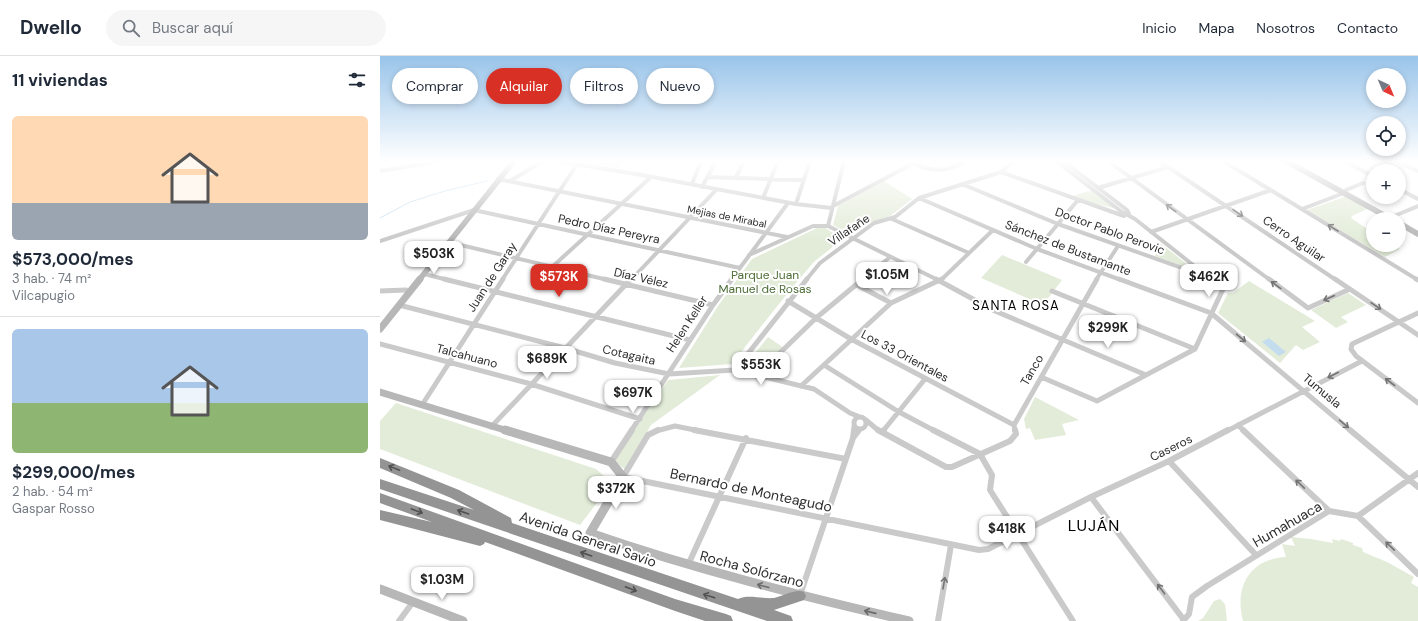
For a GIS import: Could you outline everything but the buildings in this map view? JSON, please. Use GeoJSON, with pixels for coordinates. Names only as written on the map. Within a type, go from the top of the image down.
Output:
{"type":"FeatureCollection","features":[{"type":"Feature","properties":{"kind":"highway"},"geometry":{"type":"LineString","coordinates":[[380,462],[455,494],[529,535]]}},
{"type":"Feature","properties":{"kind":"highway","name":"Avenida General Savio"},"geometry":{"type":"LineString","coordinates":[[380,484],[786,621]]}},
{"type":"Feature","properties":{"kind":"highway"},"geometry":{"type":"LineString","coordinates":[[380,498],[541,555],[675,605],[726,621]]}},
{"type":"Feature","properties":{"kind":"highway"},"geometry":{"type":"LineString","coordinates":[[380,515],[541,555]]}},
{"type":"Feature","properties":{"kind":"highway"},"geometry":{"type":"LineString","coordinates":[[726,601],[769,606],[800,596]]}},
{"type":"Feature","properties":{"kind":"main road"},"geometry":{"type":"LineString","coordinates":[[380,322],[488,187]]}},
{"type":"Feature","properties":{"kind":"main road"},"geometry":{"type":"LineString","coordinates":[[380,329],[424,274],[469,212],[491,187]]}},
{"type":"Feature","properties":{"kind":"main road"},"geometry":{"type":"LineString","coordinates":[[1338,187],[1385,212]]}},
{"type":"Feature","properties":{"kind":"main road"},"geometry":{"type":"LineString","coordinates":[[1339,187],[1345,191]]}},
{"type":"Feature","properties":{"kind":"main road"},"geometry":{"type":"LineString","coordinates":[[1406,223],[1418,230]]}},
{"type":"Feature","properties":{"kind":"main road"},"geometry":{"type":"LineString","coordinates":[[1406,227],[1418,234]]}},
{"type":"Feature","properties":{"kind":"main road"},"geometry":{"type":"LineString","coordinates":[[380,392],[491,427],[611,462],[623,477]]}},
{"type":"Feature","properties":{"kind":"main road","name":"Rocha Solórzano"},"geometry":{"type":"LineString","coordinates":[[623,477],[590,533],[688,566],[800,596],[908,621]]}},
{"type":"Feature","properties":{"kind":"main road"},"geometry":{"type":"LineString","coordinates":[[380,589],[462,621]]}},
{"type":"Feature","properties":{"kind":"street","name":"Mejias de Mirabal"},"geometry":{"type":"LineString","coordinates":[[547,187],[621,204],[787,237]]}},
{"type":"Feature","properties":{"kind":"street","name":"Juan de Garay"},"geometry":{"type":"LineString","coordinates":[[422,405],[562,187]]}},
{"type":"Feature","properties":{"kind":"street"},"geometry":{"type":"LineString","coordinates":[[552,267],[639,187]]}},
{"type":"Feature","properties":{"kind":"street"},"geometry":{"type":"LineString","coordinates":[[704,187],[788,203],[833,207],[869,187]]}},
{"type":"Feature","properties":{"kind":"street"},"geometry":{"type":"LineString","coordinates":[[763,198],[767,187]]}},
{"type":"Feature","properties":{"kind":"street"},"geometry":{"type":"LineString","coordinates":[[796,204],[801,187]]}},
{"type":"Feature","properties":{"kind":"street"},"geometry":{"type":"LineString","coordinates":[[828,226],[838,187]]}},
{"type":"Feature","properties":{"kind":"street","name":"Villafañe"},"geometry":{"type":"LineString","coordinates":[[735,370],[788,301],[820,263],[874,223],[892,219],[919,198],[952,187]]}},
{"type":"Feature","properties":{"kind":"street","name":"Doctor Pablo Perovic"},"geometry":{"type":"LineString","coordinates":[[970,187],[1058,224],[1207,277]]}},
{"type":"Feature","properties":{"kind":"street"},"geometry":{"type":"LineString","coordinates":[[1043,187],[1135,219]]}},
{"type":"Feature","properties":{"kind":"street"},"geometry":{"type":"LineString","coordinates":[[1041,377],[1097,401],[1195,348],[1223,289],[1135,219],[1122,212],[1091,187]]}},
{"type":"Feature","properties":{"kind":"street"},"geometry":{"type":"LineString","coordinates":[[1144,187],[1308,308],[1350,289]]}},
{"type":"Feature","properties":{"kind":"street","name":"Cerro Aguilar"},"geometry":{"type":"LineString","coordinates":[[1198,187],[1418,335]]}},
{"type":"Feature","properties":{"kind":"street"},"geometry":{"type":"LineString","coordinates":[[1267,187],[1418,280]]}},
{"type":"Feature","properties":{"kind":"street"},"geometry":{"type":"LineString","coordinates":[[1302,209],[1353,187]]}},
{"type":"Feature","properties":{"kind":"street"},"geometry":{"type":"LineString","coordinates":[[1098,188],[1127,210],[1129,215]]}},
{"type":"Feature","properties":{"kind":"street"},"geometry":{"type":"LineString","coordinates":[[491,427],[716,190]]}},
{"type":"Feature","properties":{"kind":"street"},"geometry":{"type":"LineString","coordinates":[[1151,232],[1271,190]]}},
{"type":"Feature","properties":{"kind":"street"},"geometry":{"type":"LineString","coordinates":[[1406,193],[1418,200]]}},
{"type":"Feature","properties":{"kind":"street","name":"Sánchez de Bustamante"},"geometry":{"type":"LineString","coordinates":[[919,198],[1037,249],[1211,313]]}},
{"type":"Feature","properties":{"kind":"street"},"geometry":{"type":"LineString","coordinates":[[1026,262],[1078,200]]}},
{"type":"Feature","properties":{"kind":"street","name":"Helen Keller"},"geometry":{"type":"LineString","coordinates":[[611,462],[713,305],[788,203]]}},
{"type":"Feature","properties":{"kind":"street"},"geometry":{"type":"LineString","coordinates":[[1406,213],[1418,206]]}},
{"type":"Feature","properties":{"kind":"street","name":"Pedro Díaz Pereyra"},"geometry":{"type":"LineString","coordinates":[[469,212],[537,224],[740,268]]}},
{"type":"Feature","properties":{"kind":"street"},"geometry":{"type":"LineString","coordinates":[[380,243],[469,212]]}},
{"type":"Feature","properties":{"kind":"street"},"geometry":{"type":"LineString","coordinates":[[892,219],[969,253]]}},
{"type":"Feature","properties":{"kind":"street"},"geometry":{"type":"LineString","coordinates":[[750,255],[813,226],[828,226],[940,280],[996,311],[1146,375]]}},
{"type":"Feature","properties":{"kind":"street"},"geometry":{"type":"LineString","coordinates":[[801,386],[891,303],[940,280],[994,230]]}},
{"type":"Feature","properties":{"kind":"street","name":"Díaz Vélez"},"geometry":{"type":"LineString","coordinates":[[448,242],[713,305]]}},
{"type":"Feature","properties":{"kind":"street","name":"Tanco"},"geometry":{"type":"LineString","coordinates":[[881,432],[942,465],[952,467],[1014,439],[1016,434],[1014,425],[1101,272],[1118,246]]}},
{"type":"Feature","properties":{"kind":"street"},"geometry":{"type":"LineString","coordinates":[[756,376],[816,318],[890,257]]}},
{"type":"Feature","properties":{"kind":"street"},"geometry":{"type":"LineString","coordinates":[[424,274],[690,340]]}},
{"type":"Feature","properties":{"kind":"street"},"geometry":{"type":"LineString","coordinates":[[857,285],[891,303]]}},
{"type":"Feature","properties":{"kind":"street"},"geometry":{"type":"LineString","coordinates":[[380,290],[406,290]]}},
{"type":"Feature","properties":{"kind":"street"},"geometry":{"type":"LineString","coordinates":[[1052,291],[1195,348]]}},
{"type":"Feature","properties":{"kind":"street","name":"Los 33 Orientales"},"geometry":{"type":"LineString","coordinates":[[788,301],[851,339],[1014,425]]}},
{"type":"Feature","properties":{"kind":"street","name":"Cotagaita"},"geometry":{"type":"LineString","coordinates":[[398,306],[565,348],[615,363],[669,374],[735,370],[814,389],[850,413],[863,418],[881,432]]}},
{"type":"Feature","properties":{"kind":"street"},"geometry":{"type":"LineString","coordinates":[[1418,312],[1352,344],[1351,346],[1352,352],[1362,361],[1418,403]]}},
{"type":"Feature","properties":{"kind":"street","name":"Tumusla"},"geometry":{"type":"LineString","coordinates":[[1211,313],[1418,487]]}},
{"type":"Feature","properties":{"kind":"street","name":"Talcahuano"},"geometry":{"type":"LineString","coordinates":[[380,344],[531,384],[640,419]]}},
{"type":"Feature","properties":{"kind":"street","name":"Caseros"},"geometry":{"type":"LineString","coordinates":[[988,549],[1091,497],[1169,462],[1362,361]]}},
{"type":"Feature","properties":{"kind":"street"},"geometry":{"type":"LineString","coordinates":[[824,365],[899,412],[980,454],[992,474],[990,490],[1073,621]]}},
{"type":"Feature","properties":{"kind":"street"},"geometry":{"type":"LineString","coordinates":[[857,427],[881,432],[925,379]]}},
{"type":"Feature","properties":{"kind":"street"},"geometry":{"type":"LineString","coordinates":[[850,413],[857,427]]}},
{"type":"Feature","properties":{"kind":"street"},"geometry":{"type":"LineString","coordinates":[[800,596],[857,427],[856,418],[863,418],[866,425],[857,427]]}},
{"type":"Feature","properties":{"kind":"street"},"geometry":{"type":"LineString","coordinates":[[1238,425],[1329,511]]}},
{"type":"Feature","properties":{"kind":"street"},"geometry":{"type":"LineString","coordinates":[[623,477],[648,435],[657,430],[675,426],[746,438],[846,458]]}},
{"type":"Feature","properties":{"kind":"street"},"geometry":{"type":"LineString","coordinates":[[688,566],[746,438]]}},
{"type":"Feature","properties":{"kind":"street"},"geometry":{"type":"LineString","coordinates":[[1169,462],[1256,555]]}},
{"type":"Feature","properties":{"kind":"street"},"geometry":{"type":"LineString","coordinates":[[1418,473],[1358,516],[1418,574]]}},
{"type":"Feature","properties":{"kind":"street","name":"Bernardo de Monteagudo"},"geometry":{"type":"LineString","coordinates":[[623,477],[951,545],[979,550],[988,549]]}},
{"type":"Feature","properties":{"kind":"street"},"geometry":{"type":"LineString","coordinates":[[1091,497],[1184,621]]}},
{"type":"Feature","properties":{"kind":"street","name":"Humahuaca"},"geometry":{"type":"LineString","coordinates":[[1184,621],[1189,614],[1192,597],[1256,555],[1329,511],[1358,516]]}},
{"type":"Feature","properties":{"kind":"street"},"geometry":{"type":"LineString","coordinates":[[938,621],[951,545]]}},
{"type":"Feature","properties":{"kind":"street"},"geometry":{"type":"LineString","coordinates":[[399,621],[413,602]]}},
{"type":"Feature","properties":{"kind":"green space"},"geometry":{"type":"Polygon","coordinates":[[[872,187],[894,187],[912,199],[890,216],[866,224],[851,234],[833,225],[838,206],[872,187]]]}},
{"type":"Feature","properties":{"kind":"green space"},"geometry":{"type":"Polygon","coordinates":[[[1093,190],[1117,209],[1072,196],[1093,190]]]}},
{"type":"Feature","properties":{"kind":"green space"},"geometry":{"type":"Polygon","coordinates":[[[1347,196],[1369,208],[1352,216],[1351,218],[1366,228],[1366,246],[1307,210],[1347,196]]]}},
{"type":"Feature","properties":{"kind":"green space","name":"Parque Juan Manuel de Rosas"},"geometry":{"type":"Polygon","coordinates":[[[824,227],[839,237],[835,245],[812,264],[732,364],[679,368],[718,306],[752,259],[817,228],[824,227]]]}},
{"type":"Feature","properties":{"kind":"green space"},"geometry":{"type":"Polygon","coordinates":[[[1161,244],[1196,271],[1155,256],[1161,244]]]}},
{"type":"Feature","properties":{"kind":"green space"},"geometry":{"type":"Polygon","coordinates":[[[1377,252],[1394,252],[1385,257],[1377,252]]]}},
{"type":"Feature","properties":{"kind":"green space"},"geometry":{"type":"Polygon","coordinates":[[[1002,255],[1062,280],[1043,305],[981,278],[1002,255]]]}},
{"type":"Feature","properties":{"kind":"green space"},"geometry":{"type":"Polygon","coordinates":[[[1249,281],[1315,321],[1302,327],[1320,342],[1303,350],[1296,345],[1280,363],[1218,313],[1228,293],[1233,293],[1249,281]]]}},
{"type":"Feature","properties":{"kind":"green space"},"geometry":{"type":"Polygon","coordinates":[[[1348,293],[1366,305],[1341,317],[1348,322],[1336,328],[1311,310],[1348,293]]]}},
{"type":"Feature","properties":{"kind":"green space"},"geometry":{"type":"Polygon","coordinates":[[[768,337],[784,348],[758,372],[744,367],[768,337]]]}},
{"type":"Feature","properties":{"kind":"green space"},"geometry":{"type":"Polygon","coordinates":[[[720,375],[651,425],[626,470],[612,460],[668,380],[720,375]]]}},
{"type":"Feature","properties":{"kind":"green space"},"geometry":{"type":"Polygon","coordinates":[[[1035,397],[1079,420],[1062,424],[1066,435],[1035,440],[1030,428],[1026,429],[1024,419],[1035,397]]]}},
{"type":"Feature","properties":{"kind":"green space"},"geometry":{"type":"Polygon","coordinates":[[[396,403],[596,469],[612,483],[580,525],[380,449],[380,421],[396,403]]]}},
{"type":"Feature","properties":{"kind":"green space"},"geometry":{"type":"Polygon","coordinates":[[[1291,537],[1333,543],[1332,539],[1340,541],[1341,539],[1353,543],[1353,545],[1362,548],[1363,552],[1387,562],[1414,577],[1411,583],[1418,587],[1418,621],[1243,621],[1241,597],[1243,586],[1248,577],[1254,569],[1263,563],[1273,559],[1286,557],[1282,544],[1295,546],[1291,537]]]}},
{"type":"Feature","properties":{"kind":"green space"},"geometry":{"type":"Polygon","coordinates":[[[1220,599],[1225,604],[1227,621],[1198,621],[1203,618],[1214,601],[1220,599]]]}},
{"type":"Feature","properties":{"kind":"water"},"geometry":{"type":"Polygon","coordinates":[[[1269,338],[1286,352],[1279,356],[1262,342],[1269,338]]]}},
{"type":"Feature","properties":{"kind":"waterway"},"geometry":{"type":"LineString","coordinates":[[380,218],[410,202],[460,187]]}},
{"type":"Feature","properties":{"kind":"district","name":"SANTA ROSA"},"geometry":{"type":"Point","coordinates":[1016,305]}},
{"type":"Feature","properties":{"kind":"district","name":"LUJÁN"},"geometry":{"type":"Point","coordinates":[1094,525]}}]}
